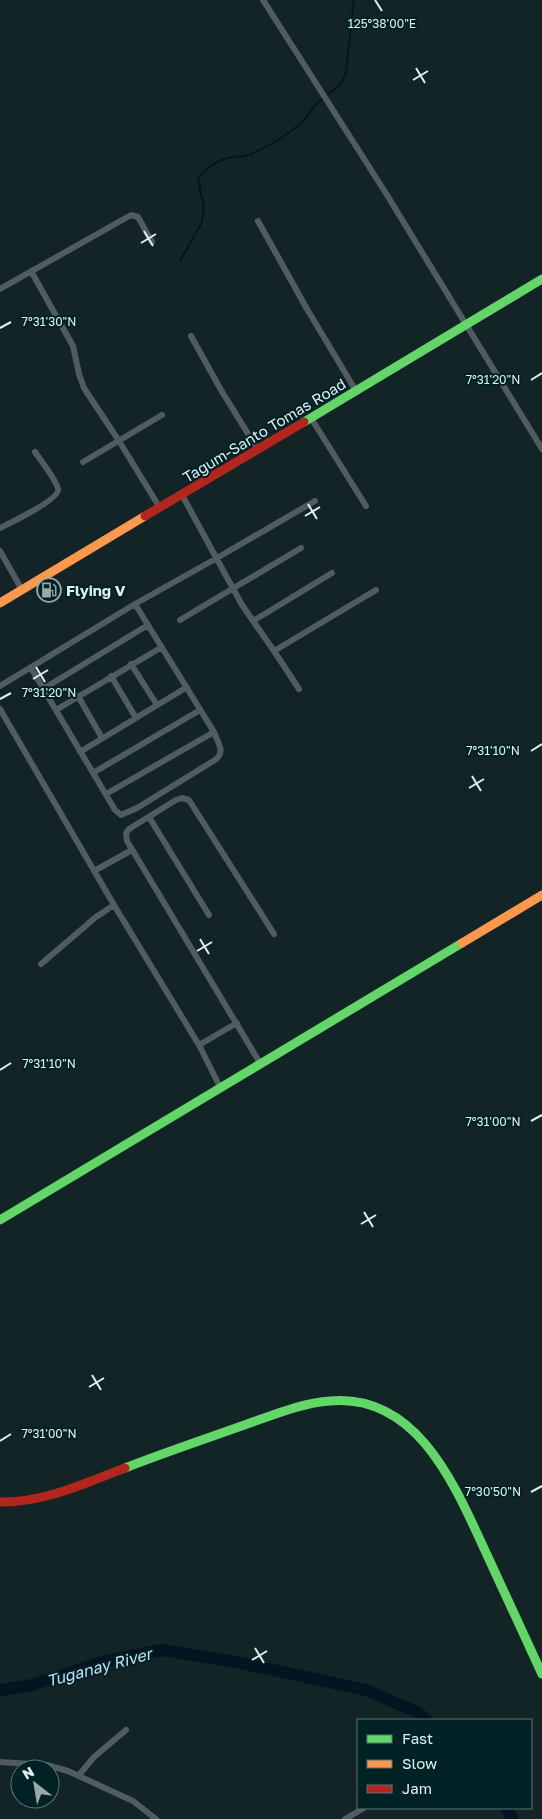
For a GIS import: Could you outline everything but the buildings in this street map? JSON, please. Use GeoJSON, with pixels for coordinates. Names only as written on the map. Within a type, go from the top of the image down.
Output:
{"type":"FeatureCollection","features":[{"type":"Feature","properties":{"kind":"street"},"geometry":{"type":"LineString","coordinates":[[263,0],[387,195],[542,449]]}},
{"type":"Feature","properties":{"kind":"street"},"geometry":{"type":"LineString","coordinates":[[0,289],[131,215],[138,217],[152,242]]}},
{"type":"Feature","properties":{"kind":"street"},"geometry":{"type":"LineString","coordinates":[[258,221],[356,391]]}},
{"type":"Feature","properties":{"kind":"street"},"geometry":{"type":"LineString","coordinates":[[31,270],[73,346],[84,388],[160,508]]}},
{"type":"Feature","properties":{"kind":"street","name":"Tagum-Santo Tomas Road"},"geometry":{"type":"LineString","coordinates":[[0,603],[542,279]]}},
{"type":"Feature","properties":{"kind":"street"},"geometry":{"type":"LineString","coordinates":[[190,336],[258,450]]}},
{"type":"Feature","properties":{"kind":"street"},"geometry":{"type":"LineString","coordinates":[[83,462],[162,415]]}},
{"type":"Feature","properties":{"kind":"street"},"geometry":{"type":"LineString","coordinates":[[311,418],[366,506]]}},
{"type":"Feature","properties":{"kind":"street"},"geometry":{"type":"LineString","coordinates":[[0,528],[57,494],[58,490],[54,481],[36,452]]}},
{"type":"Feature","properties":{"kind":"street"},"geometry":{"type":"LineString","coordinates":[[182,495],[233,589],[299,689]]}},
{"type":"Feature","properties":{"kind":"street"},"geometry":{"type":"LineString","coordinates":[[0,686],[135,604],[314,501]]}},
{"type":"Feature","properties":{"kind":"street"},"geometry":{"type":"LineString","coordinates":[[180,620],[301,548]]}},
{"type":"Feature","properties":{"kind":"street"},"geometry":{"type":"LineString","coordinates":[[0,551],[22,590]]}},
{"type":"Feature","properties":{"kind":"street"},"geometry":{"type":"LineString","coordinates":[[253,621],[332,573]]}},
{"type":"Feature","properties":{"kind":"street"},"geometry":{"type":"LineString","coordinates":[[274,651],[376,590]]}},
{"type":"Feature","properties":{"kind":"street"},"geometry":{"type":"LineString","coordinates":[[30,668],[115,810],[121,815],[137,808],[219,758],[222,750],[214,732],[135,604]]}},
{"type":"Feature","properties":{"kind":"street"},"geometry":{"type":"LineString","coordinates":[[43,689],[148,625]]}},
{"type":"Feature","properties":{"kind":"street"},"geometry":{"type":"LineString","coordinates":[[56,710],[162,647]]}},
{"type":"Feature","properties":{"kind":"street"},"geometry":{"type":"LineString","coordinates":[[131,664],[157,705]]}},
{"type":"Feature","properties":{"kind":"street"},"geometry":{"type":"LineString","coordinates":[[111,676],[136,718]]}},
{"type":"Feature","properties":{"kind":"street"},"geometry":{"type":"LineString","coordinates":[[80,752],[187,687]]}},
{"type":"Feature","properties":{"kind":"street"},"geometry":{"type":"LineString","coordinates":[[78,696],[102,738]]}},
{"type":"Feature","properties":{"kind":"street"},"geometry":{"type":"LineString","coordinates":[[0,709],[114,905],[199,1045],[220,1087]]}},
{"type":"Feature","properties":{"kind":"street"},"geometry":{"type":"LineString","coordinates":[[93,773],[200,710]]}},
{"type":"Feature","properties":{"kind":"street"},"geometry":{"type":"LineString","coordinates":[[106,794],[214,732]]}},
{"type":"Feature","properties":{"kind":"street"},"geometry":{"type":"LineString","coordinates":[[260,1063],[132,850],[127,841],[126,833],[129,829],[176,800],[182,798],[189,800],[274,934]]}},
{"type":"Feature","properties":{"kind":"street"},"geometry":{"type":"LineString","coordinates":[[149,817],[209,915]]}},
{"type":"Feature","properties":{"kind":"street"},"geometry":{"type":"LineString","coordinates":[[94,871],[132,850]]}},
{"type":"Feature","properties":{"kind":"street"},"geometry":{"type":"LineString","coordinates":[[0,1220],[542,895]]}},
{"type":"Feature","properties":{"kind":"street"},"geometry":{"type":"LineString","coordinates":[[41,964],[96,917],[114,905]]}},
{"type":"Feature","properties":{"kind":"street"},"geometry":{"type":"LineString","coordinates":[[199,1045],[237,1023]]}},
{"type":"Feature","properties":{"kind":"street"},"geometry":{"type":"LineString","coordinates":[[0,1502],[28,1501],[57,1493],[192,1443],[315,1402],[361,1402],[389,1414],[413,1431],[421,1437],[440,1460],[454,1484],[542,1674]]}},
{"type":"Feature","properties":{"kind":"street"},"geometry":{"type":"LineString","coordinates":[[79,1776],[94,1757],[126,1730]]}},
{"type":"Feature","properties":{"kind":"street"},"geometry":{"type":"LineString","coordinates":[[0,1762],[58,1767],[133,1801],[156,1819]]}},
{"type":"Feature","properties":{"kind":"street"},"geometry":{"type":"LineString","coordinates":[[345,1819],[362,1809]]}},
{"type":"Feature","properties":{"kind":"waterway"},"geometry":{"type":"LineString","coordinates":[[327,95],[341,84],[346,73],[354,0]]}},
{"type":"Feature","properties":{"kind":"waterway"},"geometry":{"type":"LineString","coordinates":[[180,261],[201,224],[204,208],[198,179],[211,166],[220,161],[251,154],[283,136],[300,124],[323,98]]}},
{"type":"Feature","properties":{"kind":"waterway","name":"Tuganay River"},"geometry":{"type":"LineString","coordinates":[[0,1690],[32,1685],[103,1662],[161,1650],[236,1662],[366,1690],[417,1712],[426,1719]]}},
{"type":"Feature","properties":{"kind":"waterway","name":"Tuganay River"},"geometry":{"type":"LineString","coordinates":[[507,1809],[512,1819]]}},
{"type":"Feature","properties":{"kind":"traffic: fast"},"geometry":{"type":"LineString","coordinates":[[304,422],[542,279]]}},
{"type":"Feature","properties":{"kind":"traffic: fast"},"geometry":{"type":"LineString","coordinates":[[0,1220],[462,943]]}},
{"type":"Feature","properties":{"kind":"traffic: fast"},"geometry":{"type":"LineString","coordinates":[[125,1468],[299,1406],[330,1401],[361,1403],[388,1413],[411,1429],[431,1451],[448,1477],[476,1531],[542,1674]]}},
{"type":"Feature","properties":{"kind":"traffic: slow"},"geometry":{"type":"LineString","coordinates":[[0,603],[145,516]]}},
{"type":"Feature","properties":{"kind":"traffic: slow"},"geometry":{"type":"LineString","coordinates":[[462,943],[542,895]]}},
{"type":"Feature","properties":{"kind":"traffic: jam"},"geometry":{"type":"LineString","coordinates":[[145,516],[304,422]]}},
{"type":"Feature","properties":{"kind":"traffic: jam"},"geometry":{"type":"LineString","coordinates":[[0,1502],[48,1496],[125,1468]]}},
{"type":"Feature","properties":{"kind":"place","name":"Flying V"},"geometry":{"type":"Point","coordinates":[49,590]}}]}
